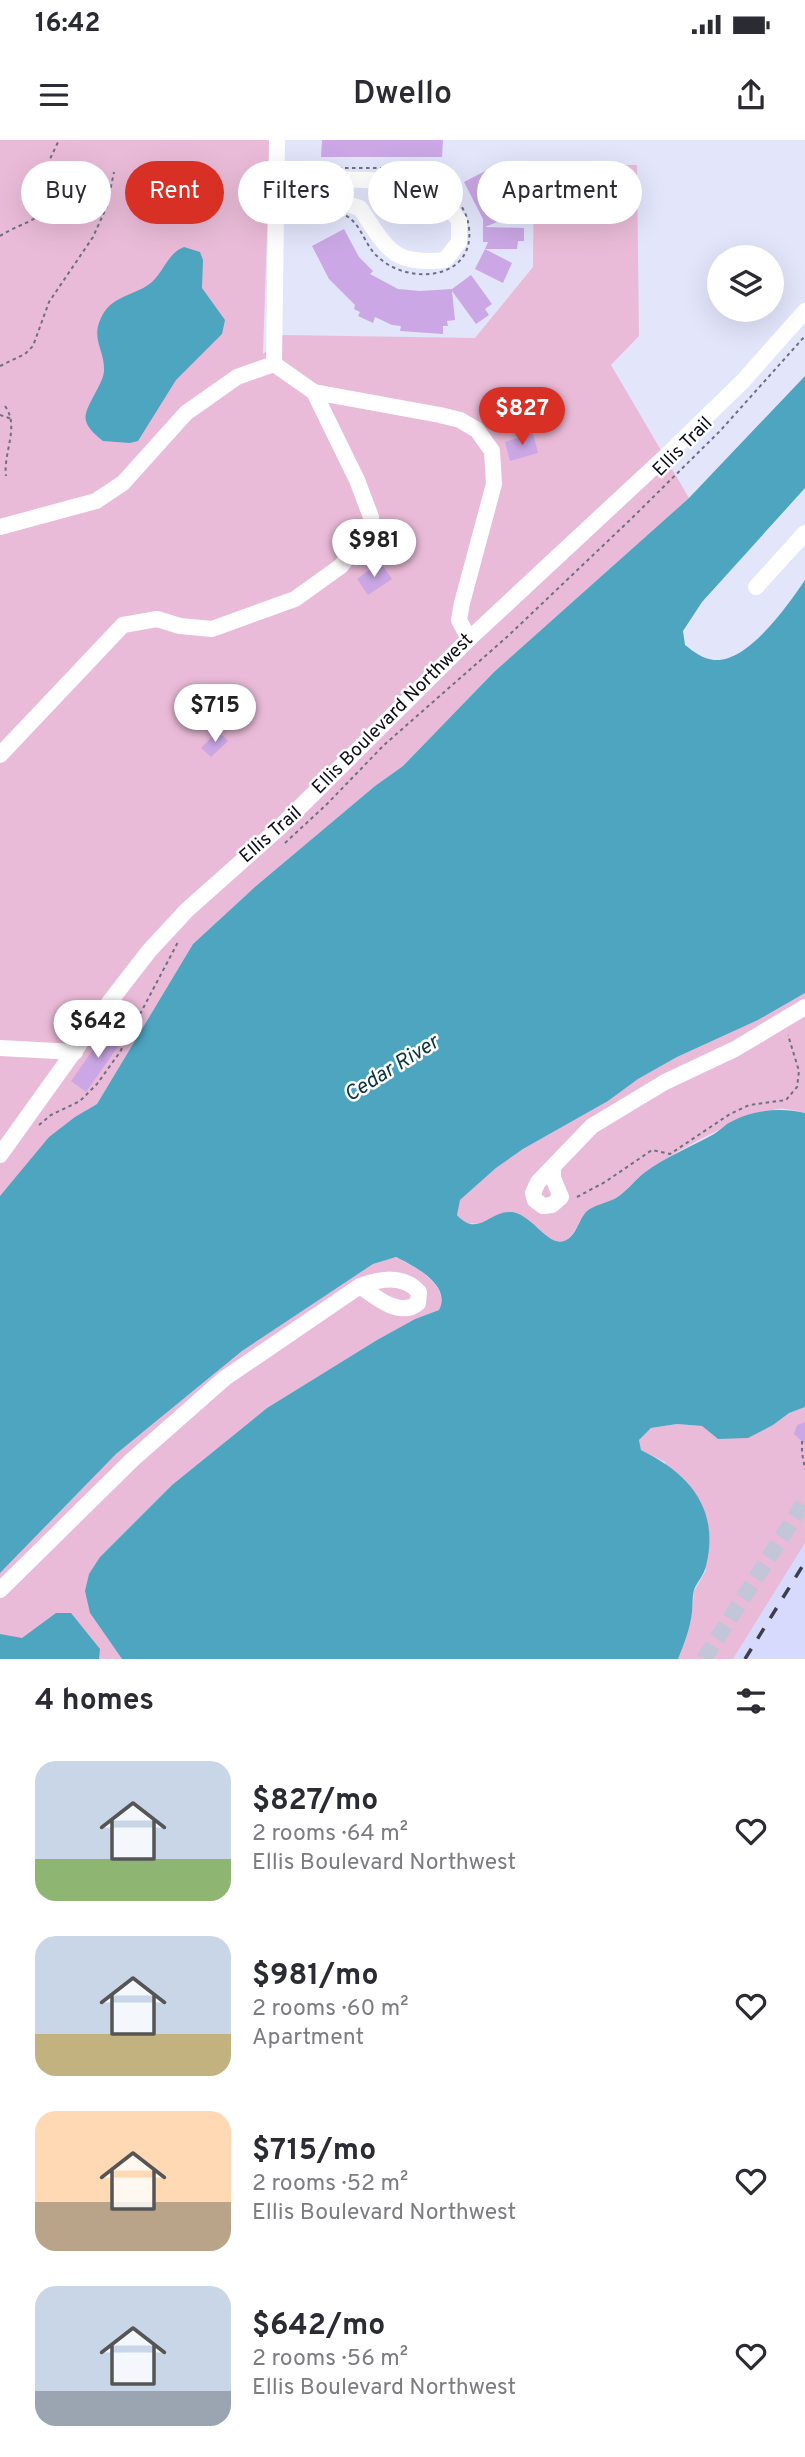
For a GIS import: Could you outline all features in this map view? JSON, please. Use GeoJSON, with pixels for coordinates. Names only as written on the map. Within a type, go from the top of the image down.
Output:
{"type":"FeatureCollection","features":[{"type":"Feature","properties":{"kind":"street"},"geometry":{"type":"LineString","coordinates":[[277,140],[277,161]]}},
{"type":"Feature","properties":{"kind":"street"},"geometry":{"type":"LineString","coordinates":[[328,179],[388,180],[428,190],[445,201],[459,221],[459,242],[445,260],[423,263],[401,258],[385,246],[360,208],[322,197],[303,187],[328,179]]}},
{"type":"Feature","properties":{"kind":"street"},"geometry":{"type":"LineString","coordinates":[[274,364],[276,224]]}},
{"type":"Feature","properties":{"kind":"street","name":"Ellis Boulevard Northwest"},"geometry":{"type":"LineString","coordinates":[[3,1149],[149,951],[187,910],[279,828],[469,639],[725,398],[805,311]]}},
{"type":"Feature","properties":{"kind":"street"},"geometry":{"type":"LineString","coordinates":[[274,364],[314,391],[460,420],[477,430],[492,451],[495,484],[468,573],[459,621],[469,639]]}},
{"type":"Feature","properties":{"kind":"street"},"geometry":{"type":"LineString","coordinates":[[0,527],[96,501],[122,483],[186,413],[237,377],[274,364]]}},
{"type":"Feature","properties":{"kind":"street"},"geometry":{"type":"LineString","coordinates":[[0,755],[123,625],[157,619],[180,626],[212,629],[295,599],[341,566],[370,525],[371,517],[357,480],[314,391]]}},
{"type":"Feature","properties":{"kind":"street"},"geometry":{"type":"LineString","coordinates":[[756,587],[805,533]]}},
{"type":"Feature","properties":{"kind":"street"},"geometry":{"type":"LineString","coordinates":[[553,1167],[553,1178],[562,1197],[552,1205],[543,1206],[535,1200],[533,1192],[538,1182],[592,1126],[630,1101],[735,1049],[805,1007]]}},
{"type":"Feature","properties":{"kind":"street"},"geometry":{"type":"LineString","coordinates":[[0,1048],[75,1052]]}},
{"type":"Feature","properties":{"kind":"street"},"geometry":{"type":"LineString","coordinates":[[0,1590],[132,1460],[225,1378],[360,1286]]}},
{"type":"Feature","properties":{"kind":"path"},"geometry":{"type":"LineString","coordinates":[[0,236],[14,226],[38,218],[46,210],[50,159],[59,140]]}},
{"type":"Feature","properties":{"kind":"path"},"geometry":{"type":"LineString","coordinates":[[303,168],[442,168],[452,175],[449,191],[466,210],[469,242],[463,256],[450,270],[430,276],[401,271],[378,258],[356,223],[346,216],[334,211],[303,211],[303,187],[303,168]]}},
{"type":"Feature","properties":{"kind":"path"},"geometry":{"type":"LineString","coordinates":[[0,366],[26,354],[33,346],[49,302],[93,237],[107,205],[114,172]]}},
{"type":"Feature","properties":{"kind":"path","name":"Ellis Trail"},"geometry":{"type":"LineString","coordinates":[[277,850],[327,804],[384,745],[508,636],[631,519],[720,431],[805,336]]}},
{"type":"Feature","properties":{"kind":"path"},"geometry":{"type":"LineString","coordinates":[[5,406],[12,419],[6,476]]}},
{"type":"Feature","properties":{"kind":"path"},"geometry":{"type":"LineString","coordinates":[[0,415],[12,419]]}},
{"type":"Feature","properties":{"kind":"path"},"geometry":{"type":"LineString","coordinates":[[0,469],[5,470]]}},
{"type":"Feature","properties":{"kind":"path"},"geometry":{"type":"LineString","coordinates":[[33,1133],[51,1115],[80,1101],[97,1084],[120,1052],[180,938]]}},
{"type":"Feature","properties":{"kind":"path"},"geometry":{"type":"LineString","coordinates":[[562,1197],[578,1197],[652,1150],[670,1154],[730,1114],[749,1105],[786,1100],[797,1087],[799,1071],[784,1021]]}},
{"type":"Feature","properties":{"kind":"path"},"geometry":{"type":"LineString","coordinates":[[802,1441],[805,1469]]}},
{"type":"Feature","properties":{"kind":"shaded area"},"geometry":{"type":"Polygon","coordinates":[[[0,140],[270,140],[269,161],[238,161],[238,224],[267,224],[263,354],[283,335],[475,338],[533,267],[533,224],[638,224],[639,336],[611,365],[689,498],[494,672],[403,766],[375,786],[256,886],[193,944],[97,1104],[57,1134],[0,1196],[0,140]]]}},
{"type":"Feature","properties":{"kind":"shaded area"},"geometry":{"type":"Polygon","coordinates":[[[805,993],[805,1113],[782,1109],[764,1112],[709,1135],[644,1173],[616,1198],[590,1210],[564,1241],[552,1240],[537,1227],[465,1223],[456,1214],[460,1200],[496,1168],[523,1149],[608,1101],[638,1079],[677,1057],[758,1020],[805,993]]]}},
{"type":"Feature","properties":{"kind":"shaded area"},"geometry":{"type":"Polygon","coordinates":[[[395,1257],[420,1271],[435,1285],[440,1292],[439,1310],[415,1319],[377,1340],[267,1408],[172,1485],[100,1557],[90,1613],[122,1659],[0,1659],[0,1573],[116,1454],[242,1351],[373,1264],[395,1257]]]}},
{"type":"Feature","properties":{"kind":"shaded area"},"geometry":{"type":"Polygon","coordinates":[[[805,1407],[805,1543],[733,1659],[677,1659],[692,1612],[694,1591],[706,1570],[665,1462],[641,1450],[639,1440],[651,1428],[677,1424],[702,1426],[718,1439],[773,1425],[788,1413],[805,1407]]]}},
{"type":"Feature","properties":{"kind":"shaded area"},"geometry":{"type":"Polygon","coordinates":[[[805,1543],[805,1659],[733,1659],[740,1647],[805,1543]]]}},
{"type":"Feature","properties":{"kind":"water"},"geometry":{"type":"Polygon","coordinates":[[[184,247],[200,252],[203,260],[202,288],[225,320],[222,334],[176,380],[138,441],[103,441],[86,421],[104,371],[97,337],[99,323],[113,303],[152,282],[174,253],[184,247]]]}},
{"type":"Feature","properties":{"kind":"water","name":"Cedar River"},"geometry":{"type":"Polygon","coordinates":[[[805,376],[805,488],[702,602],[683,631],[685,645],[695,653],[714,660],[727,658],[753,643],[766,630],[805,580],[805,993],[758,1020],[677,1057],[638,1079],[608,1101],[523,1149],[496,1168],[460,1200],[457,1215],[464,1221],[477,1224],[503,1213],[518,1213],[551,1239],[564,1241],[572,1235],[590,1209],[616,1198],[652,1167],[714,1134],[736,1119],[765,1111],[805,1113],[805,1407],[789,1413],[748,1438],[718,1439],[702,1426],[677,1424],[651,1428],[639,1440],[641,1450],[674,1470],[687,1482],[705,1511],[709,1527],[706,1566],[694,1590],[690,1624],[678,1659],[122,1659],[90,1613],[85,1591],[89,1574],[100,1557],[172,1485],[267,1408],[377,1340],[415,1319],[439,1310],[442,1301],[440,1292],[429,1278],[396,1257],[373,1264],[242,1351],[116,1454],[0,1573],[0,1196],[49,1137],[97,1104],[193,944],[256,886],[375,786],[403,766],[494,672],[689,498],[805,376]]]}},
{"type":"Feature","properties":{"kind":"water"},"geometry":{"type":"Polygon","coordinates":[[[56,1613],[71,1613],[100,1649],[99,1659],[0,1659],[0,1634],[22,1638],[56,1613]]]}},
{"type":"Feature","properties":{"kind":"building"},"geometry":{"type":"Polygon","coordinates":[[[322,140],[443,140],[442,157],[321,157],[322,140]]]}},
{"type":"Feature","properties":{"kind":"building"},"geometry":{"type":"Polygon","coordinates":[[[477,175],[477,207],[464,182],[477,175]]]}},
{"type":"Feature","properties":{"kind":"building"},"geometry":{"type":"Polygon","coordinates":[[[483,224],[492,224],[485,227],[524,228],[524,241],[518,241],[517,249],[485,249],[488,242],[483,242],[483,224]]]}},
{"type":"Feature","properties":{"kind":"building"},"geometry":{"type":"Polygon","coordinates":[[[344,229],[359,257],[373,271],[370,274],[398,289],[420,291],[452,289],[471,275],[492,304],[485,309],[489,315],[476,324],[452,291],[455,320],[447,321],[448,326],[443,326],[443,334],[400,331],[401,326],[375,317],[373,323],[358,316],[360,312],[354,309],[355,305],[329,279],[312,246],[344,229]]]}},
{"type":"Feature","properties":{"kind":"building"},"geometry":{"type":"Polygon","coordinates":[[[485,249],[512,263],[503,283],[475,269],[485,249]]]}},
{"type":"Feature","properties":{"kind":"building"},"geometry":{"type":"Polygon","coordinates":[[[533,433],[538,453],[510,461],[505,442],[533,433]]]}},
{"type":"Feature","properties":{"kind":"building"},"geometry":{"type":"Polygon","coordinates":[[[380,562],[392,579],[368,595],[357,579],[380,562]]]}},
{"type":"Feature","properties":{"kind":"building"},"geometry":{"type":"Polygon","coordinates":[[[218,731],[228,741],[211,757],[201,748],[218,731]]]}},
{"type":"Feature","properties":{"kind":"building"},"geometry":{"type":"Polygon","coordinates":[[[109,1027],[124,1038],[86,1092],[71,1081],[109,1027]]]}},
{"type":"Feature","properties":{"kind":"building"},"geometry":{"type":"Polygon","coordinates":[[[805,1422],[805,1444],[794,1434],[797,1425],[805,1422]]]}},
{"type":"Feature","properties":{"kind":"tunnel"},"geometry":{"type":"LineString","coordinates":[[704,1659],[805,1501]]}},
{"type":"Feature","properties":{"kind":"railway"},"geometry":{"type":"LineString","coordinates":[[745,1659],[805,1562]]}}]}
